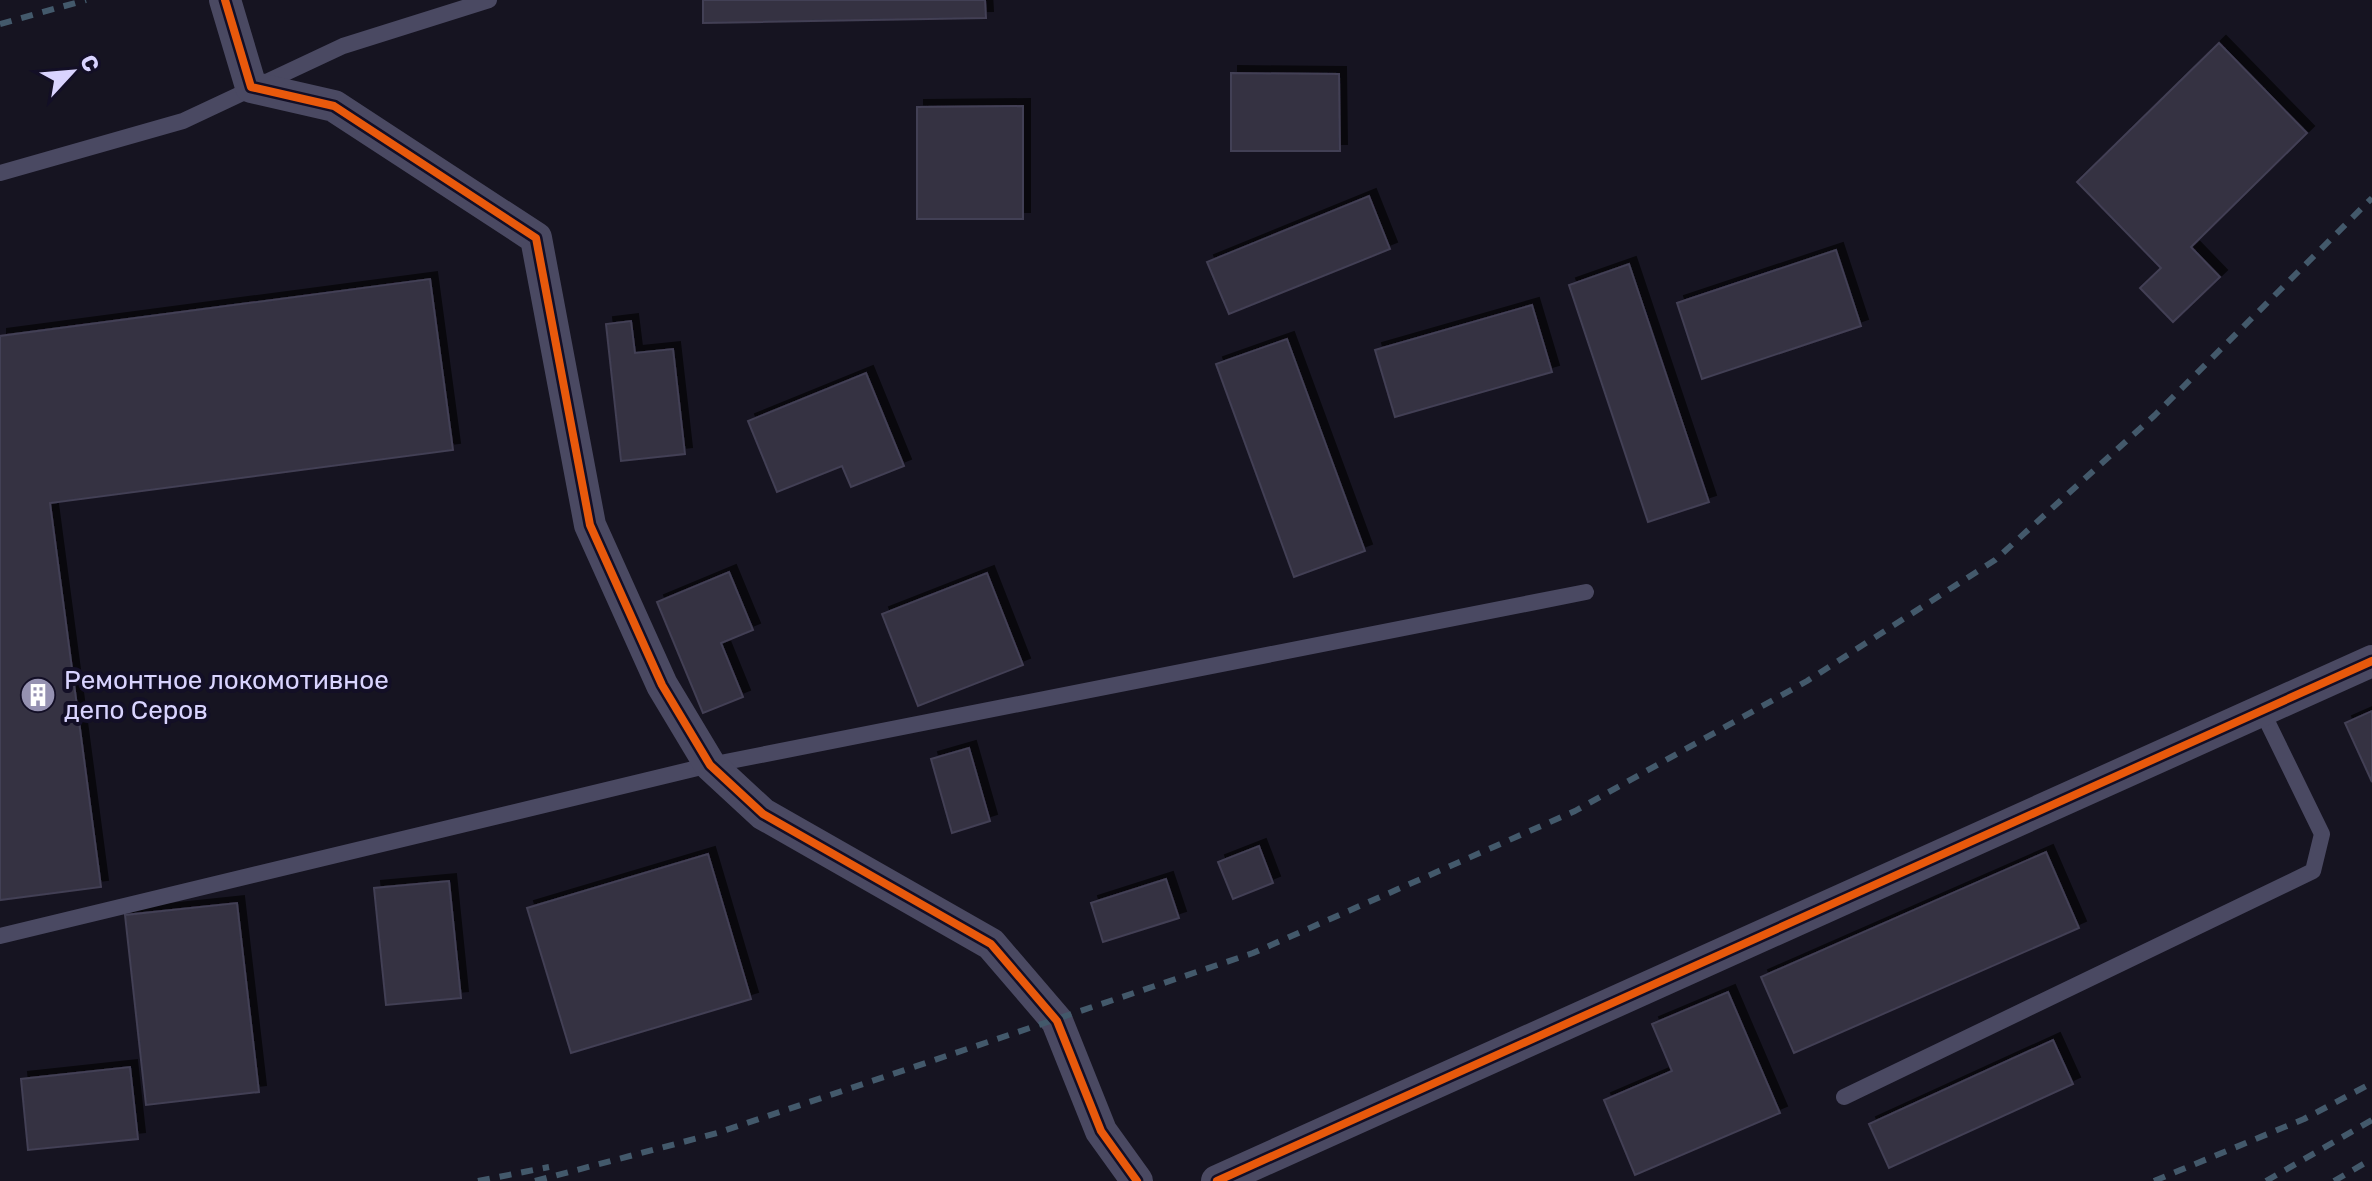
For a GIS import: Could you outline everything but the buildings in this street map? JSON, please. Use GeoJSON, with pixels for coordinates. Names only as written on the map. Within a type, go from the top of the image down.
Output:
{"type":"FeatureCollection","features":[{"type":"Feature","properties":{"kind":"street"},"geometry":{"type":"LineString","coordinates":[[225,0],[251,87],[334,106],[536,238],[590,525],[662,685],[710,765],[763,814],[991,944],[1057,1021],[1101,1131],[1137,1181]]}},
{"type":"Feature","properties":{"kind":"street"},"geometry":{"type":"LineString","coordinates":[[1217,1181],[2372,661]]}},
{"type":"Feature","properties":{"kind":"lane"},"geometry":{"type":"LineString","coordinates":[[0,173],[183,121],[343,46],[489,0]]}},
{"type":"Feature","properties":{"kind":"lane"},"geometry":{"type":"LineString","coordinates":[[0,936],[710,765],[1586,592]]}},
{"type":"Feature","properties":{"kind":"lane"},"geometry":{"type":"LineString","coordinates":[[1844,1097],[2313,871],[2322,834],[2262,711]]}},
{"type":"Feature","properties":{"kind":"railway"},"geometry":{"type":"LineString","coordinates":[[0,24],[86,0]]}},
{"type":"Feature","properties":{"kind":"railway"},"geometry":{"type":"LineString","coordinates":[[535,1181],[717,1133],[1253,953],[1575,811],[1807,681],[1995,560],[2155,415],[2372,198]]}},
{"type":"Feature","properties":{"kind":"railway"},"geometry":{"type":"LineString","coordinates":[[2154,1181],[2304,1119],[2372,1083]]}},
{"type":"Feature","properties":{"kind":"railway"},"geometry":{"type":"LineString","coordinates":[[2266,1181],[2372,1120]]}},
{"type":"Feature","properties":{"kind":"railway"},"geometry":{"type":"LineString","coordinates":[[2334,1181],[2372,1159]]}},
{"type":"Feature","properties":{"kind":"railway"},"geometry":{"type":"LineString","coordinates":[[478,1181],[549,1167]]}},
{"type":"Feature","properties":{"kind":"cycle path"},"geometry":{"type":"LineString","coordinates":[[225,0],[251,87],[334,106],[536,238],[590,525],[662,685],[710,765],[763,814],[991,944],[1057,1021],[1101,1131],[1137,1181]]}},
{"type":"Feature","properties":{"kind":"cycle path"},"geometry":{"type":"LineString","coordinates":[[1217,1181],[2372,661]]}},
{"type":"Feature","properties":{"kind":"place","name":"Ремонтное локомотивное депо Серов"},"geometry":{"type":"Point","coordinates":[38,695]}}]}
